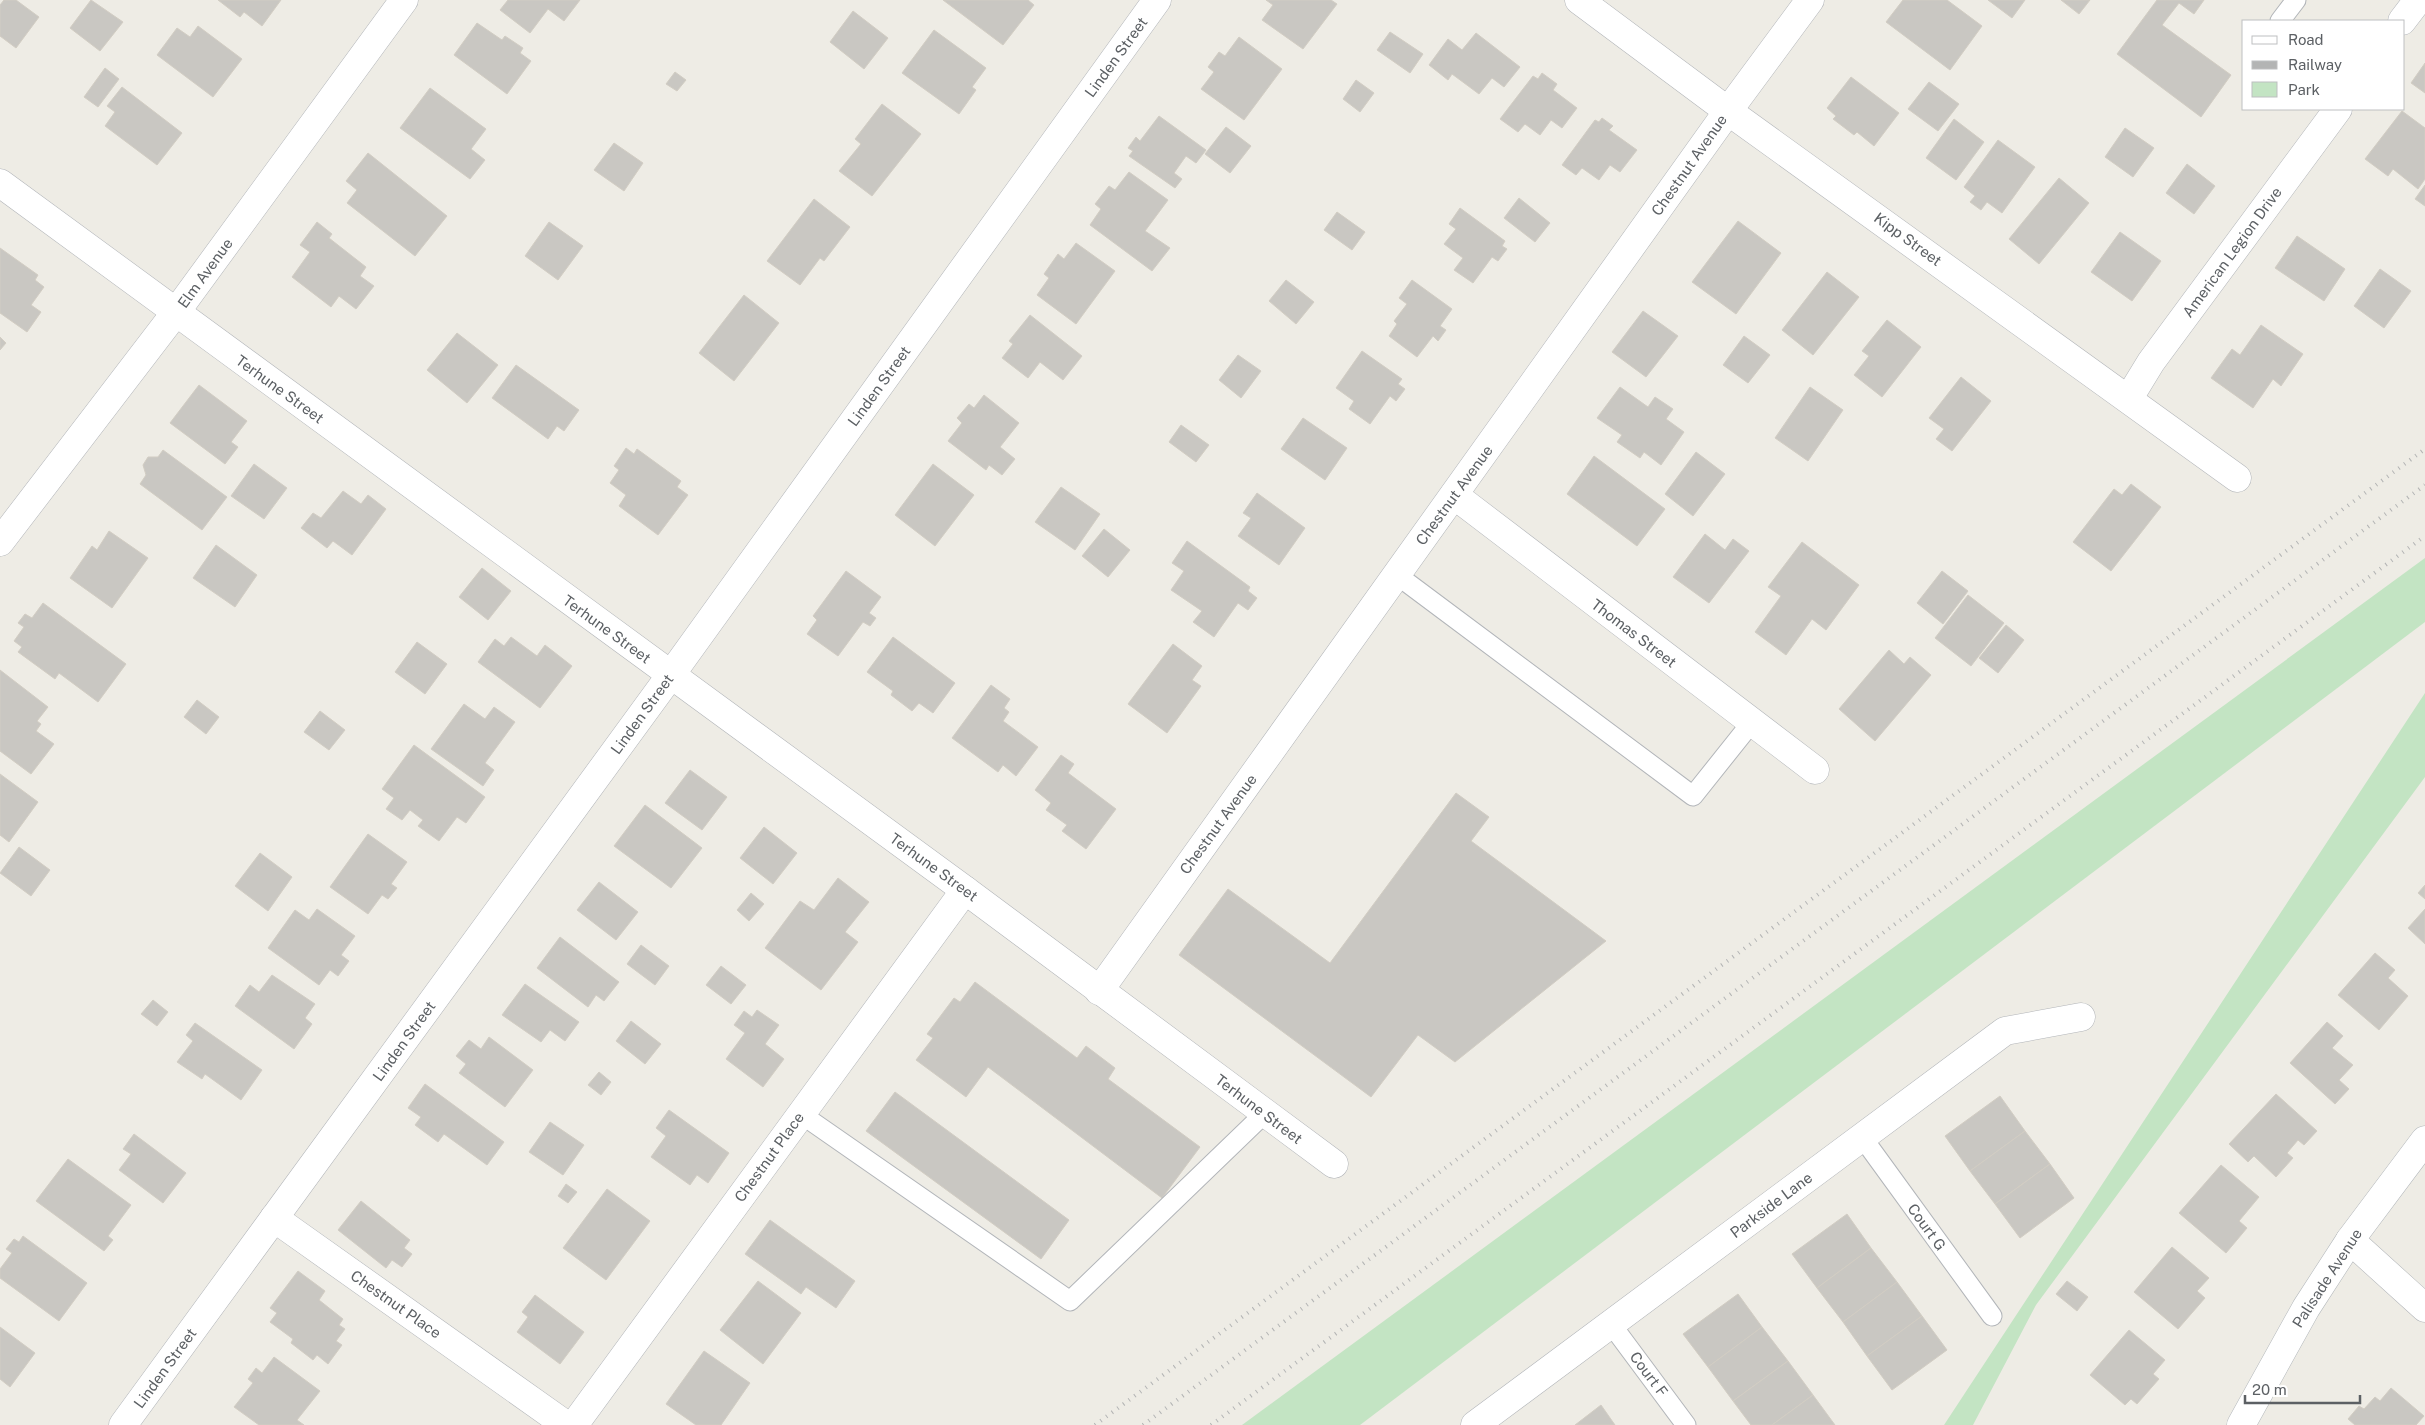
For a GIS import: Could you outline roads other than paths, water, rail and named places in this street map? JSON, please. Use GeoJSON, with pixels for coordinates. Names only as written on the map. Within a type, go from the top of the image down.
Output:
{"type":"FeatureCollection","features":[{"type":"Feature","properties":{"kind":"street","name":"Elm Avenue"},"geometry":{"type":"LineString","coordinates":[[0,542],[176,312],[404,0]]}},
{"type":"Feature","properties":{"kind":"street","name":"Linden Street"},"geometry":{"type":"LineString","coordinates":[[124,1425],[670,676],[1157,0]]}},
{"type":"Feature","properties":{"kind":"street","name":"Kipp Street"},"geometry":{"type":"LineString","coordinates":[[1579,0],[1728,111],[2129,398],[2237,478]]}},
{"type":"Feature","properties":{"kind":"street","name":"Chestnut Avenue"},"geometry":{"type":"LineString","coordinates":[[1099,991],[1728,111],[1810,0]]}},
{"type":"Feature","properties":{"kind":"street"},"geometry":{"type":"LineString","coordinates":[[2403,20],[2418,0]]}},
{"type":"Feature","properties":{"kind":"street","name":"American Legion Drive"},"geometry":{"type":"LineString","coordinates":[[2129,398],[2150,362],[2332,111]]}},
{"type":"Feature","properties":{"kind":"street","name":"Terhune Street"},"geometry":{"type":"LineString","coordinates":[[0,183],[670,676],[965,890],[1334,1164]]}},
{"type":"Feature","properties":{"kind":"street","name":"Thomas Street"},"geometry":{"type":"LineString","coordinates":[[1454,495],[1814,770]]}},
{"type":"Feature","properties":{"kind":"street","name":"Chestnut Place"},"geometry":{"type":"LineString","coordinates":[[574,1425],[965,890]]}},
{"type":"Feature","properties":{"kind":"street","name":"Parkside Lane"},"geometry":{"type":"LineString","coordinates":[[1475,1425],[2005,1031],[2081,1017]]}},
{"type":"Feature","properties":{"kind":"street","name":"Palisade Avenue"},"geometry":{"type":"LineString","coordinates":[[2241,1425],[2306,1308],[2350,1240],[2425,1140]]}},
{"type":"Feature","properties":{"kind":"street","name":"Chestnut Place"},"geometry":{"type":"LineString","coordinates":[[274,1218],[566,1425]]}},
{"type":"Feature","properties":{"kind":"street"},"geometry":{"type":"LineString","coordinates":[[2350,1240],[2425,1308]]}},
{"type":"Feature","properties":{"kind":"lane"},"geometry":{"type":"LineString","coordinates":[[2281,20],[2296,0]]}},
{"type":"Feature","properties":{"kind":"lane"},"geometry":{"type":"LineString","coordinates":[[1397,575],[1693,796],[1752,722]]}},
{"type":"Feature","properties":{"kind":"lane"},"geometry":{"type":"LineString","coordinates":[[801,1114],[1070,1301],[1265,1113]]}},
{"type":"Feature","properties":{"kind":"lane","name":"Court G"},"geometry":{"type":"LineString","coordinates":[[1862,1137],[1992,1316]]}},
{"type":"Feature","properties":{"kind":"lane","name":"Court F"},"geometry":{"type":"LineString","coordinates":[[1611,1324],[1686,1425]]}},
{"type":"Feature","properties":{"kind":"railway"},"geometry":{"type":"LineString","coordinates":[[1095,1425],[2425,449]]}},
{"type":"Feature","properties":{"kind":"railway"},"geometry":{"type":"LineString","coordinates":[[1143,1425],[2425,485]]}},
{"type":"Feature","properties":{"kind":"railway"},"geometry":{"type":"LineString","coordinates":[[1211,1425],[2425,536]]}}]}
